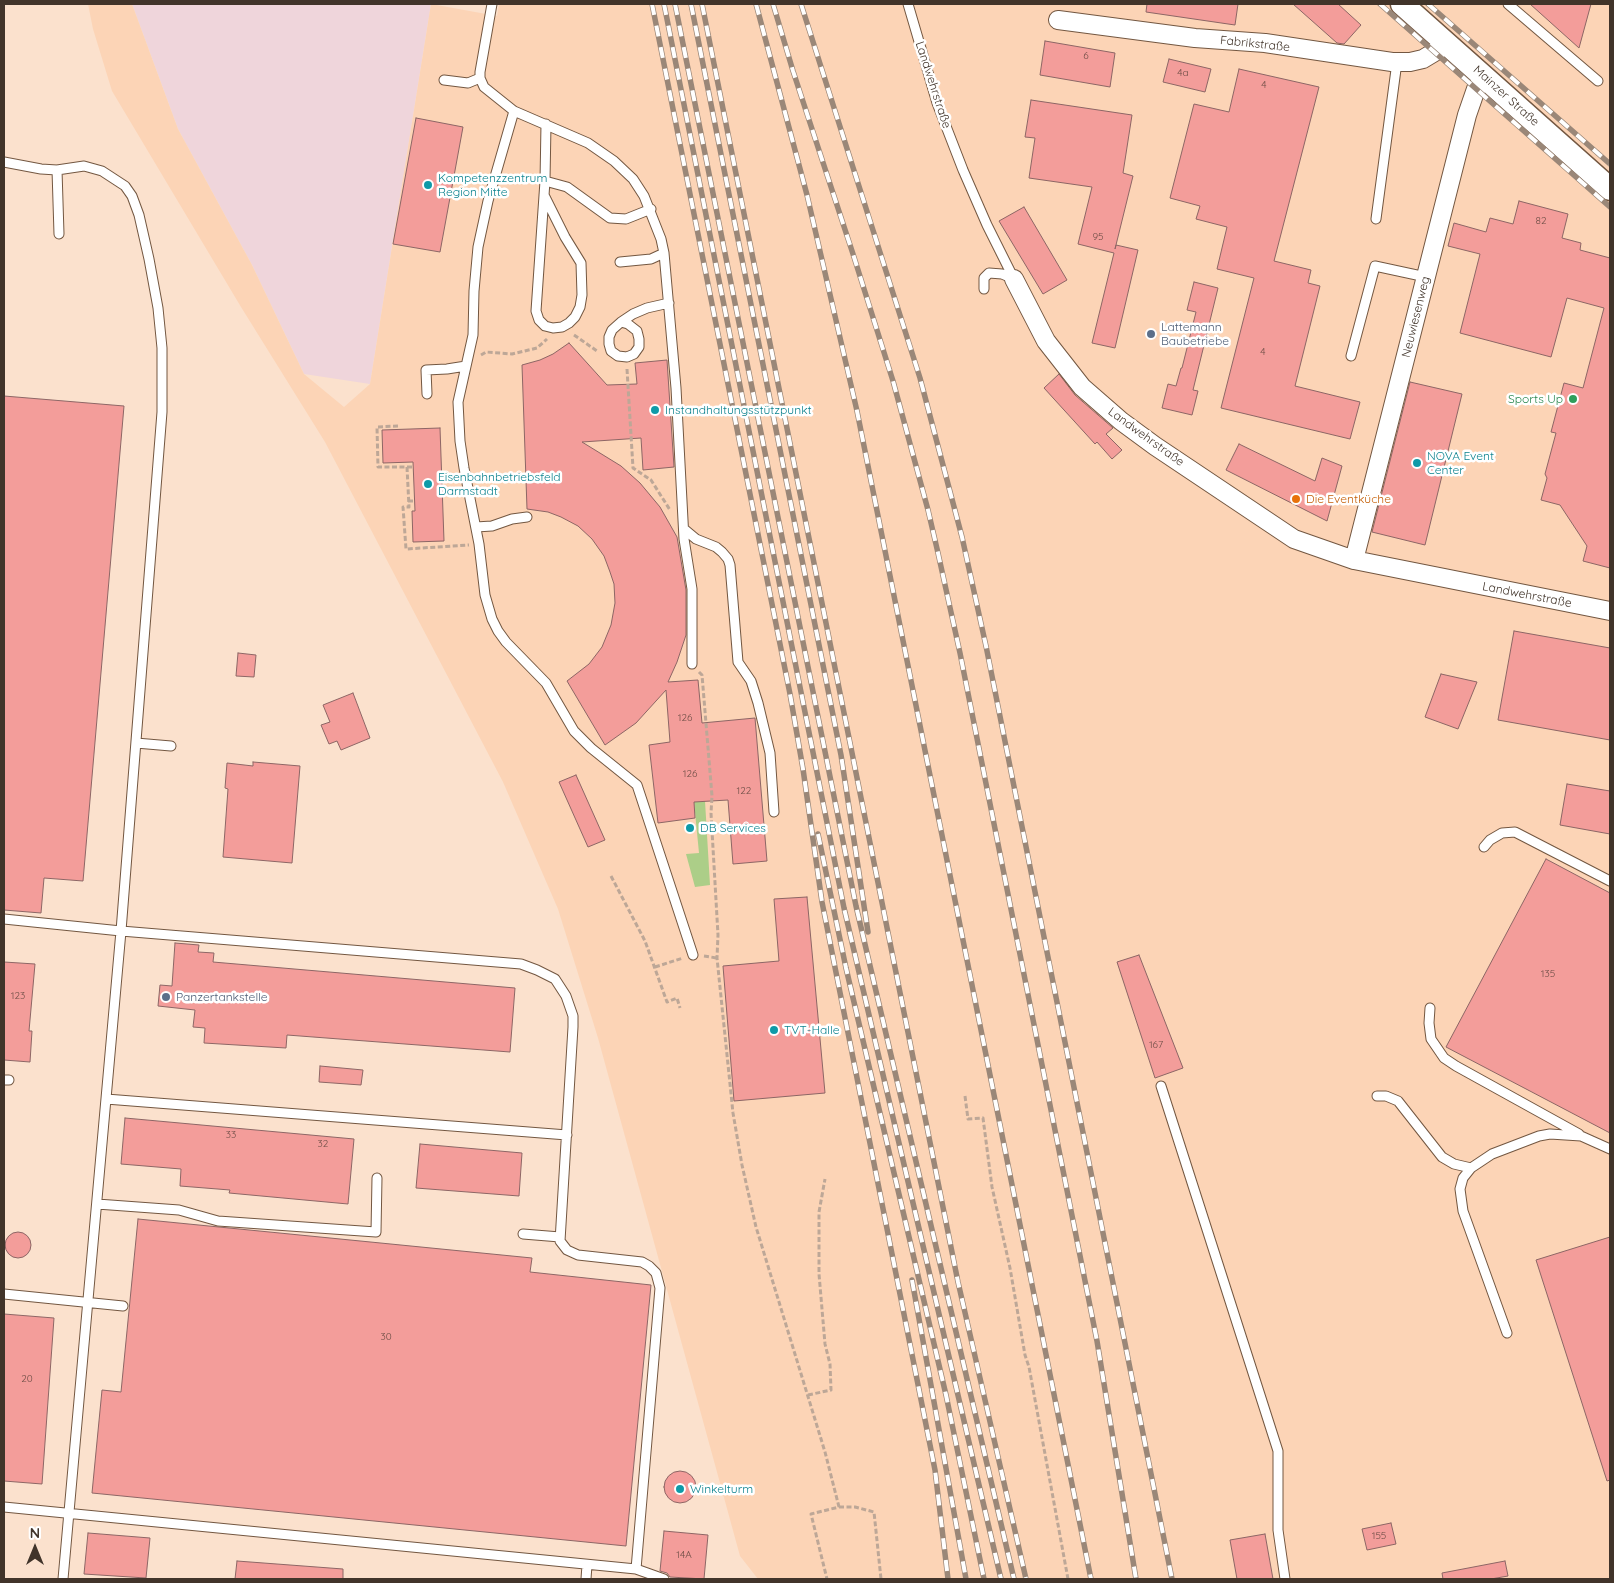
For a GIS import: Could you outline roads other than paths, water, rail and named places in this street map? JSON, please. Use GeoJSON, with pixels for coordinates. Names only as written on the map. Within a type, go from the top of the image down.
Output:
{"type":"FeatureCollection","features":[{"type":"Feature","properties":{"kind":"street","name":"Mainzer Straße"},"geometry":{"type":"LineString","coordinates":[[1402,4],[1610,189]]}},
{"type":"Feature","properties":{"kind":"street","name":"Fabrikstraße"},"geometry":{"type":"LineString","coordinates":[[1058,20],[1195,38],[1265,43],[1334,55],[1397,62],[1410,62],[1423,58],[1438,50],[1446,42]]}},
{"type":"Feature","properties":{"kind":"street","name":"Neuwiesenweg"},"geometry":{"type":"LineString","coordinates":[[1354,560],[1472,100],[1476,89],[1485,77]]}},
{"type":"Feature","properties":{"kind":"street","name":"Landwehrstraße"},"geometry":{"type":"LineString","coordinates":[[1014,279],[1046,341],[1082,387],[1155,446],[1294,539],[1354,560],[1610,612]]}},
{"type":"Feature","properties":{"kind":"lane"},"geometry":{"type":"LineString","coordinates":[[492,4],[480,78],[487,91],[514,111],[588,143],[614,161],[633,179],[644,196],[664,253],[676,388],[684,529],[692,590],[692,664]]}},
{"type":"Feature","properties":{"kind":"lane","name":"Landwehrstraße"},"geometry":{"type":"LineString","coordinates":[[908,4],[940,112],[983,217],[1014,279]]}},
{"type":"Feature","properties":{"kind":"lane"},"geometry":{"type":"LineString","coordinates":[[1508,4],[1598,81]]}},
{"type":"Feature","properties":{"kind":"lane"},"geometry":{"type":"LineString","coordinates":[[1376,219],[1397,62]]}},
{"type":"Feature","properties":{"kind":"lane"},"geometry":{"type":"LineString","coordinates":[[444,80],[468,83],[480,78]]}},
{"type":"Feature","properties":{"kind":"lane"},"geometry":{"type":"LineString","coordinates":[[514,111],[488,201],[478,247],[473,335],[458,402],[465,477],[476,527],[484,595],[492,619],[506,642],[546,683],[574,730],[591,748],[637,785],[693,955]]}},
{"type":"Feature","properties":{"kind":"lane"},"geometry":{"type":"LineString","coordinates":[[544,195],[565,237],[581,263],[582,295],[580,307],[575,317],[562,327],[553,328],[545,326],[539,320],[536,311],[544,195],[545,181],[546,124]]}},
{"type":"Feature","properties":{"kind":"lane"},"geometry":{"type":"LineString","coordinates":[[4,162],[57,170],[84,166],[102,171],[125,186],[132,196],[149,259],[158,308],[162,348],[162,412],[121,931],[63,1579]]}},
{"type":"Feature","properties":{"kind":"lane"},"geometry":{"type":"LineString","coordinates":[[57,170],[59,234]]}},
{"type":"Feature","properties":{"kind":"lane"},"geometry":{"type":"LineString","coordinates":[[545,181],[567,187],[610,218],[626,219],[650,209]]}},
{"type":"Feature","properties":{"kind":"lane"},"geometry":{"type":"LineString","coordinates":[[620,262],[651,260],[664,253]]}},
{"type":"Feature","properties":{"kind":"lane"},"geometry":{"type":"LineString","coordinates":[[1351,356],[1375,266],[1426,278]]}},
{"type":"Feature","properties":{"kind":"lane"},"geometry":{"type":"LineString","coordinates":[[984,289],[984,278],[989,273],[1002,274],[1014,279]]}},
{"type":"Feature","properties":{"kind":"lane"},"geometry":{"type":"LineString","coordinates":[[621,322],[628,324],[637,331],[639,339],[639,347],[634,354],[627,357],[618,356],[611,351],[609,337],[612,330],[621,322],[633,314],[647,308],[669,303]]}},
{"type":"Feature","properties":{"kind":"lane"},"geometry":{"type":"LineString","coordinates":[[427,394],[426,370],[466,366]]}},
{"type":"Feature","properties":{"kind":"lane"},"geometry":{"type":"LineString","coordinates":[[476,527],[492,526],[512,519],[526,517]]}},
{"type":"Feature","properties":{"kind":"lane"},"geometry":{"type":"LineString","coordinates":[[684,529],[696,539],[716,547],[728,559],[730,565],[738,662],[751,681],[760,711],[770,753],[774,812]]}},
{"type":"Feature","properties":{"kind":"lane"},"geometry":{"type":"LineString","coordinates":[[136,743],[171,746]]}},
{"type":"Feature","properties":{"kind":"lane"},"geometry":{"type":"LineString","coordinates":[[1484,848],[1490,840],[1502,833],[1516,832],[1610,881]]}},
{"type":"Feature","properties":{"kind":"lane"},"geometry":{"type":"LineString","coordinates":[[4,919],[121,931],[521,964],[555,979],[566,996],[573,1016],[560,1237],[562,1246],[578,1255],[642,1262],[656,1273],[660,1288],[636,1569]]}},
{"type":"Feature","properties":{"kind":"lane"},"geometry":{"type":"LineString","coordinates":[[1430,1008],[1431,1039],[1444,1058],[1588,1139],[1610,1149]]}},
{"type":"Feature","properties":{"kind":"lane"},"geometry":{"type":"LineString","coordinates":[[1162,1086],[1278,1451],[1278,1530],[1286,1579]]}},
{"type":"Feature","properties":{"kind":"lane"},"geometry":{"type":"LineString","coordinates":[[1377,1096],[1386,1096],[1398,1101],[1442,1157],[1454,1164],[1471,1168]]}},
{"type":"Feature","properties":{"kind":"lane"},"geometry":{"type":"LineString","coordinates":[[106,1099],[567,1135]]}},
{"type":"Feature","properties":{"kind":"lane"},"geometry":{"type":"LineString","coordinates":[[1507,1333],[1461,1202],[1460,1183],[1471,1168],[1492,1154],[1539,1136],[1550,1134],[1572,1135],[1588,1139]]}},
{"type":"Feature","properties":{"kind":"lane"},"geometry":{"type":"LineString","coordinates":[[97,1204],[179,1210],[218,1221],[376,1232],[377,1178]]}},
{"type":"Feature","properties":{"kind":"lane"},"geometry":{"type":"LineString","coordinates":[[523,1234],[560,1237]]}},
{"type":"Feature","properties":{"kind":"lane"},"geometry":{"type":"LineString","coordinates":[[4,1294],[123,1306]]}},
{"type":"Feature","properties":{"kind":"lane"},"geometry":{"type":"LineString","coordinates":[[4,1507],[636,1569],[664,1579]]}},
{"type":"Feature","properties":{"kind":"lane"},"geometry":{"type":"LineString","coordinates":[[586,1579],[587,1565]]}},
{"type":"Feature","properties":{"kind":"railway"},"geometry":{"type":"LineString","coordinates":[[652,4],[790,694],[822,902],[935,1470],[948,1579]]}},
{"type":"Feature","properties":{"kind":"railway"},"geometry":{"type":"LineString","coordinates":[[664,4],[844,908],[1001,1579]]}},
{"type":"Feature","properties":{"kind":"railway"},"geometry":{"type":"LineString","coordinates":[[675,4],[856,906],[1014,1579]]}},
{"type":"Feature","properties":{"kind":"railway"},"geometry":{"type":"LineString","coordinates":[[691,4],[841,755],[868,932]]}},
{"type":"Feature","properties":{"kind":"railway"},"geometry":{"type":"LineString","coordinates":[[702,4],[958,1282],[1026,1579]]}},
{"type":"Feature","properties":{"kind":"railway"},"geometry":{"type":"LineString","coordinates":[[756,4],[807,195],[857,411],[1091,1579]]}},
{"type":"Feature","properties":{"kind":"railway"},"geometry":{"type":"LineString","coordinates":[[773,4],[893,381],[938,553],[960,653],[1097,1341],[1136,1579]]}},
{"type":"Feature","properties":{"kind":"railway"},"geometry":{"type":"LineString","coordinates":[[801,4],[920,378],[962,537],[986,646],[1172,1579]]}},
{"type":"Feature","properties":{"kind":"railway"},"geometry":{"type":"LineString","coordinates":[[1380,4],[1610,207]]}},
{"type":"Feature","properties":{"kind":"railway"},"geometry":{"type":"LineString","coordinates":[[1428,4],[1610,164]]}},
{"type":"Feature","properties":{"kind":"railway"},"geometry":{"type":"LineString","coordinates":[[818,834],[846,968],[946,1395],[984,1579]]}},
{"type":"Feature","properties":{"kind":"railway"},"geometry":{"type":"LineString","coordinates":[[912,1280],[966,1579]]}},
{"type":"Feature","properties":{"kind":"place","name":"Kompetenzzentrum Region Mitte"},"geometry":{"type":"Point","coordinates":[428,185]}},
{"type":"Feature","properties":{"kind":"place","name":"Lattemann Baubetriebe"},"geometry":{"type":"Point","coordinates":[1151,334]}},
{"type":"Feature","properties":{"kind":"place","name":"Sports Up"},"geometry":{"type":"Point","coordinates":[1573,399]}},
{"type":"Feature","properties":{"kind":"place","name":"Instandhaltungsstützpunkt"},"geometry":{"type":"Point","coordinates":[655,410]}},
{"type":"Feature","properties":{"kind":"place","name":"NOVA Event Center"},"geometry":{"type":"Point","coordinates":[1417,463]}},
{"type":"Feature","properties":{"kind":"place","name":"Eisenbahnbetriebsfeld Darmstadt"},"geometry":{"type":"Point","coordinates":[428,484]}},
{"type":"Feature","properties":{"kind":"place","name":"Die Eventküche"},"geometry":{"type":"Point","coordinates":[1296,499]}},
{"type":"Feature","properties":{"kind":"place","name":"DB Services"},"geometry":{"type":"Point","coordinates":[690,828]}},
{"type":"Feature","properties":{"kind":"place","name":"Panzertankstelle"},"geometry":{"type":"Point","coordinates":[166,997]}},
{"type":"Feature","properties":{"kind":"place","name":"TVT-Halle"},"geometry":{"type":"Point","coordinates":[774,1030]}},
{"type":"Feature","properties":{"kind":"place","name":"Winkelturm"},"geometry":{"type":"Point","coordinates":[680,1489]}}]}
